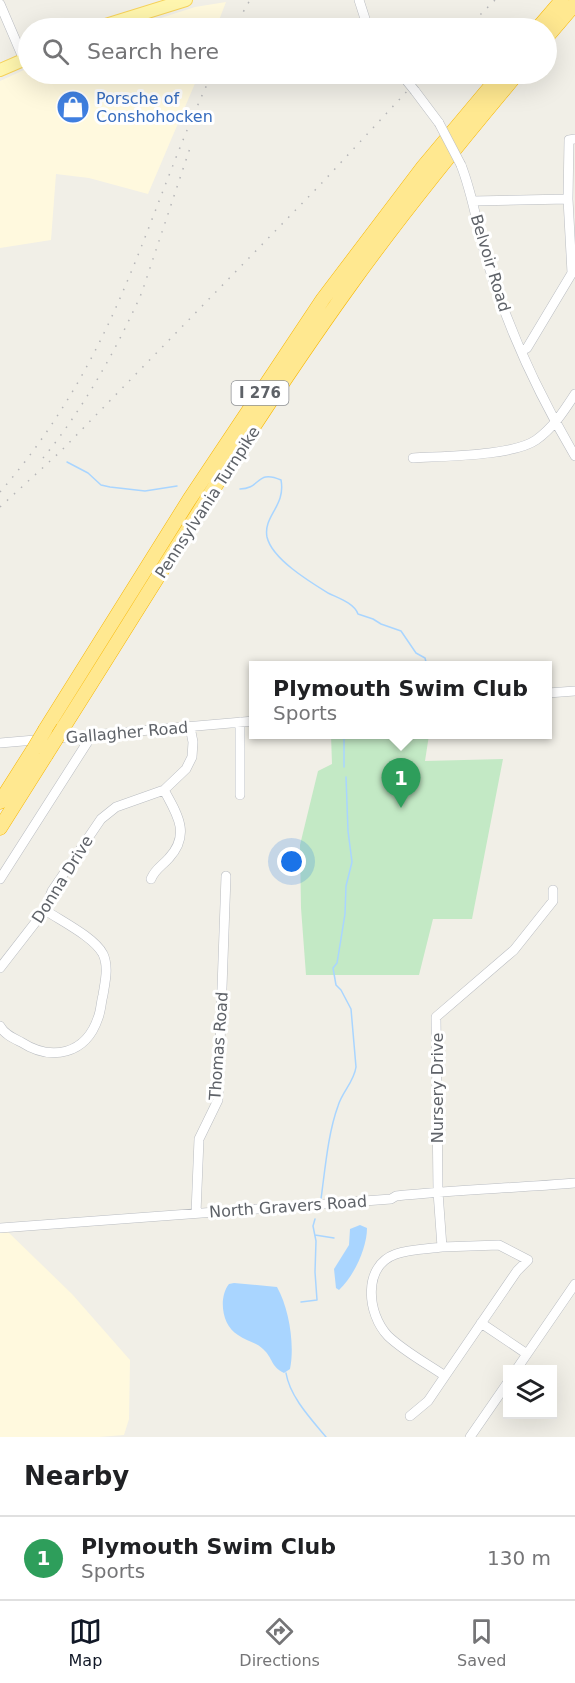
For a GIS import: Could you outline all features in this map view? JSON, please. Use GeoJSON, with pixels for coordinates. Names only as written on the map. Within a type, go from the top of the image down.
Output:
{"type":"FeatureCollection","features":[{"type":"Feature","properties":{"kind":"highway"},"geometry":{"type":"LineString","coordinates":[[547,18],[562,0]]}},
{"type":"Feature","properties":{"kind":"highway"},"geometry":{"type":"LineString","coordinates":[[557,25],[575,4]]}},
{"type":"Feature","properties":{"kind":"highway","name":"Pennsylvania Turnpike"},"geometry":{"type":"LineString","coordinates":[[0,828],[39,753],[45,730],[189,500],[317,309],[404,192],[493,84]]}},
{"type":"Feature","properties":{"kind":"highway","name":"Pennsylvania Turnpike"},"geometry":{"type":"LineString","coordinates":[[0,802],[39,753],[63,728],[323,324],[406,209],[509,84]]}},
{"type":"Feature","properties":{"kind":"main road"},"geometry":{"type":"LineString","coordinates":[[124,18],[169,2],[186,0]]}},
{"type":"Feature","properties":{"kind":"main road"},"geometry":{"type":"LineString","coordinates":[[0,70],[18,62]]}},
{"type":"Feature","properties":{"kind":"street"},"geometry":{"type":"LineString","coordinates":[[359,0],[365,18]]}},
{"type":"Feature","properties":{"kind":"street"},"geometry":{"type":"LineString","coordinates":[[0,4],[18,42]]}},
{"type":"Feature","properties":{"kind":"street","name":"Belvoir Road"},"geometry":{"type":"LineString","coordinates":[[410,84],[439,123],[461,165],[473,201],[491,272],[522,350],[555,422],[575,456]]}},
{"type":"Feature","properties":{"kind":"street"},"geometry":{"type":"LineString","coordinates":[[522,350],[527,348],[574,272],[568,198],[572,139]]}},
{"type":"Feature","properties":{"kind":"street"},"geometry":{"type":"LineString","coordinates":[[473,201],[568,198]]}},
{"type":"Feature","properties":{"kind":"street"},"geometry":{"type":"LineString","coordinates":[[413,458],[512,450],[538,439],[555,422],[575,394]]}},
{"type":"Feature","properties":{"kind":"street"},"geometry":{"type":"LineString","coordinates":[[552,693],[575,691]]}},
{"type":"Feature","properties":{"kind":"street","name":"Gallagher Road"},"geometry":{"type":"LineString","coordinates":[[1,745],[249,721]]}},
{"type":"Feature","properties":{"kind":"street"},"geometry":{"type":"LineString","coordinates":[[240,722],[240,795]]}},
{"type":"Feature","properties":{"kind":"street","name":"Donna Drive"},"geometry":{"type":"LineString","coordinates":[[0,968],[45,910],[52,891],[101,819],[116,807],[164,790],[186,769],[192,757],[193,742],[190,727]]}},
{"type":"Feature","properties":{"kind":"street"},"geometry":{"type":"LineString","coordinates":[[0,879],[92,735]]}},
{"type":"Feature","properties":{"kind":"street"},"geometry":{"type":"LineString","coordinates":[[151,879],[154,871],[175,852],[182,837],[179,818],[164,790]]}},
{"type":"Feature","properties":{"kind":"street","name":"Thomas Road"},"geometry":{"type":"LineString","coordinates":[[196,1213],[199,1139],[218,1100],[226,876]]}},
{"type":"Feature","properties":{"kind":"street","name":"Nursery Drive"},"geometry":{"type":"LineString","coordinates":[[441,1247],[438,1192],[436,1017],[514,950],[554,901],[553,890]]}},
{"type":"Feature","properties":{"kind":"street"},"geometry":{"type":"LineString","coordinates":[[0,1026],[3,1031],[28,1047],[52,1054],[68,1052],[83,1043],[99,1017],[106,980],[106,964],[102,953],[94,943],[45,910]]}},
{"type":"Feature","properties":{"kind":"street","name":"North Gravers Road"},"geometry":{"type":"LineString","coordinates":[[0,1228],[575,1183]]}},
{"type":"Feature","properties":{"kind":"street"},"geometry":{"type":"LineString","coordinates":[[410,1416],[428,1401],[517,1271],[528,1260],[499,1245],[441,1247],[395,1254],[381,1263],[374,1274],[371,1293],[374,1314],[387,1334],[445,1376]]}},
{"type":"Feature","properties":{"kind":"street"},"geometry":{"type":"LineString","coordinates":[[519,1365],[575,1284]]}},
{"type":"Feature","properties":{"kind":"street"},"geometry":{"type":"LineString","coordinates":[[482,1323],[526,1354]]}},
{"type":"Feature","properties":{"kind":"street"},"geometry":{"type":"LineString","coordinates":[[470,1437],[503,1388]]}},
{"type":"Feature","properties":{"kind":"shaded area"},"geometry":{"type":"Polygon","coordinates":[[[226,2],[220,18],[161,18],[195,7],[226,2]]]}},
{"type":"Feature","properties":{"kind":"shaded area"},"geometry":{"type":"Polygon","coordinates":[[[18,73],[18,84],[195,84],[148,194],[89,178],[56,174],[51,240],[0,248],[0,81],[18,73]]]}},
{"type":"Feature","properties":{"kind":"shaded area"},"geometry":{"type":"Polygon","coordinates":[[[0,1228],[4,1228],[72,1294],[130,1360],[129,1419],[124,1435],[0,1437],[0,1228]]]}},
{"type":"Feature","properties":{"kind":"green space"},"geometry":{"type":"Polygon","coordinates":[[[331,739],[428,739],[425,761],[503,759],[472,919],[433,919],[419,975],[306,975],[301,908],[300,845],[318,771],[332,764],[331,739]]]}},
{"type":"Feature","properties":{"kind":"water"},"geometry":{"type":"Polygon","coordinates":[[[360,1225],[367,1228],[362,1253],[350,1277],[339,1290],[336,1288],[334,1269],[349,1245],[350,1229],[360,1225]]]}},
{"type":"Feature","properties":{"kind":"water"},"geometry":{"type":"Polygon","coordinates":[[[229,1284],[277,1287],[288,1316],[292,1349],[290,1369],[284,1373],[277,1368],[266,1352],[238,1335],[228,1325],[223,1311],[224,1297],[229,1284]]]}},
{"type":"Feature","properties":{"kind":"waterway"},"geometry":{"type":"LineString","coordinates":[[67,462],[88,473],[101,485],[110,487],[145,491],[177,486]]}},
{"type":"Feature","properties":{"kind":"waterway"},"geometry":{"type":"LineString","coordinates":[[240,489],[252,486],[267,477],[281,480],[280,497],[267,530],[270,545],[276,553],[302,576],[349,604],[358,614],[401,631],[416,653],[425,658],[426,661]]}},
{"type":"Feature","properties":{"kind":"waterway"},"geometry":{"type":"LineString","coordinates":[[344,739],[344,767]]}},
{"type":"Feature","properties":{"kind":"waterway"},"geometry":{"type":"LineString","coordinates":[[321,1199],[332,1128],[340,1101],[356,1067],[351,1009],[336,985],[333,968],[337,963],[345,914],[346,886],[352,862],[348,831],[346,777]]}},
{"type":"Feature","properties":{"kind":"waterway"},"geometry":{"type":"LineString","coordinates":[[301,1302],[317,1300],[316,1241],[313,1226],[315,1219]]}},
{"type":"Feature","properties":{"kind":"waterway"},"geometry":{"type":"LineString","coordinates":[[315,1235],[334,1238]]}},
{"type":"Feature","properties":{"kind":"waterway"},"geometry":{"type":"LineString","coordinates":[[286,1373],[296,1399],[326,1437]]}},
{"type":"Feature","properties":{"kind":"railway"},"geometry":{"type":"LineString","coordinates":[[240,18],[250,0]]}},
{"type":"Feature","properties":{"kind":"railway"},"geometry":{"type":"LineString","coordinates":[[477,18],[495,0]]}},
{"type":"Feature","properties":{"kind":"railway"},"geometry":{"type":"LineString","coordinates":[[0,492],[44,435],[71,395],[94,353],[133,268],[207,84]]}},
{"type":"Feature","properties":{"kind":"railway"},"geometry":{"type":"LineString","coordinates":[[0,507],[61,451],[320,185],[414,84]]}},
{"type":"Feature","properties":{"kind":"railway"},"geometry":{"type":"LineString","coordinates":[[43,458],[85,399],[110,356],[142,292],[191,145]]}},
{"type":"Feature","properties":{"kind":"place","name":"Porsche of Conshohocken"},"geometry":{"type":"Point","coordinates":[73,107]}},
{"type":"Feature","properties":{"kind":"place","name":"Plymouth Swim Club"},"geometry":{"type":"Point","coordinates":[401,808]}}]}
